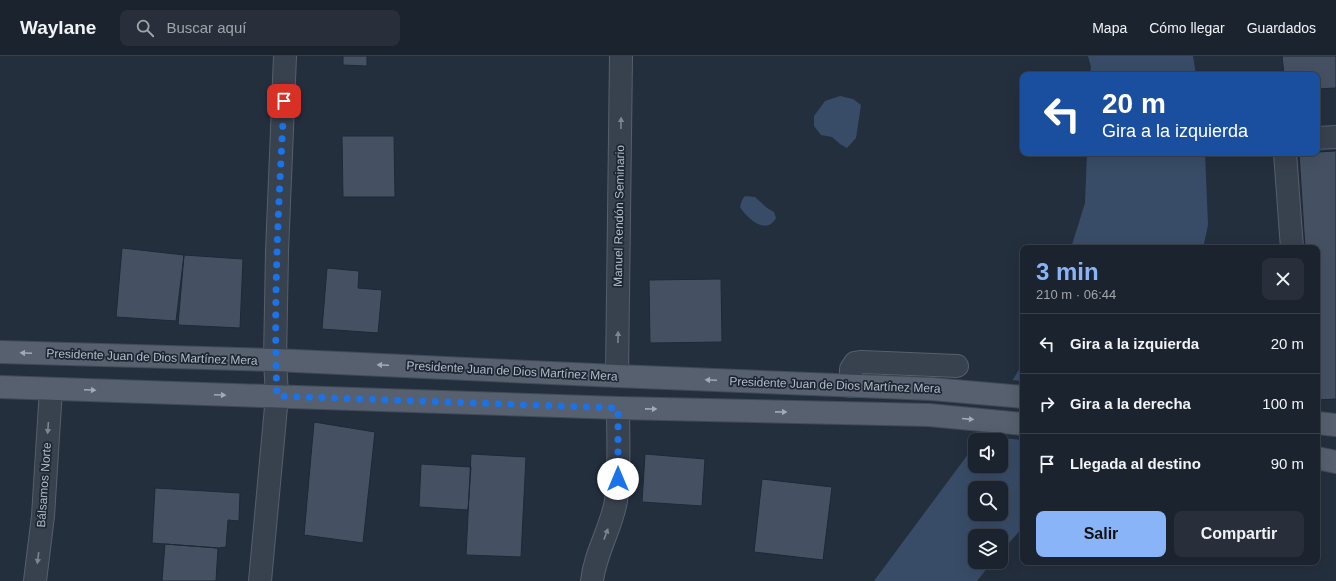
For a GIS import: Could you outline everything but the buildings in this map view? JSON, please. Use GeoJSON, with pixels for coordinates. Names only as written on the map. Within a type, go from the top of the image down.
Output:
{"type":"FeatureCollection","features":[{"type":"Feature","properties":{"kind":"main road","name":"Presidente Juan de Dios Martínez Mera"},"geometry":{"type":"LineString","coordinates":[[0,352],[275,360],[932,389],[1020,397]]}},
{"type":"Feature","properties":{"kind":"main road"},"geometry":{"type":"LineString","coordinates":[[0,387],[618,408],[929,416],[1020,424]]}},
{"type":"Feature","properties":{"kind":"main road"},"geometry":{"type":"LineString","coordinates":[[1320,423],[1336,425]]}},
{"type":"Feature","properties":{"kind":"main road"},"geometry":{"type":"LineString","coordinates":[[1320,459],[1336,462]]}},
{"type":"Feature","properties":{"kind":"street"},"geometry":{"type":"LineString","coordinates":[[260,581],[277,396],[275,360],[277,252],[285,56]]}},
{"type":"Feature","properties":{"kind":"street","name":"Manuel Rendón Seminario"},"geometry":{"type":"LineString","coordinates":[[617,376],[621,56]]}},
{"type":"Feature","properties":{"kind":"street"},"geometry":{"type":"LineString","coordinates":[[1320,138],[1336,137]]}},
{"type":"Feature","properties":{"kind":"street"},"geometry":{"type":"LineString","coordinates":[[1285,156],[1292,245]]}},
{"type":"Feature","properties":{"kind":"street"},"geometry":{"type":"LineString","coordinates":[[851,386],[851,369],[855,363],[862,362],[956,366]]}},
{"type":"Feature","properties":{"kind":"street","name":"Bálsamos Norte"},"geometry":{"type":"LineString","coordinates":[[35,581],[43,516],[51,389]]}},
{"type":"Feature","properties":{"kind":"street"},"geometry":{"type":"LineString","coordinates":[[589,578],[610,523],[616,502],[618,479],[618,408]]}},
{"type":"Feature","properties":{"kind":"water"},"geometry":{"type":"Polygon","coordinates":[[[1088,56],[1193,56],[1196,72],[1090,72],[1091,67],[1088,56]]]}},
{"type":"Feature","properties":{"kind":"water"},"geometry":{"type":"Polygon","coordinates":[[[840,96],[853,99],[861,105],[856,138],[847,148],[832,137],[821,135],[814,126],[814,116],[825,101],[840,96]]]}},
{"type":"Feature","properties":{"kind":"water"},"geometry":{"type":"Polygon","coordinates":[[[1087,156],[1205,156],[1208,225],[1204,245],[1072,245],[1085,203],[1087,156]]]}},
{"type":"Feature","properties":{"kind":"water"},"geometry":{"type":"Polygon","coordinates":[[[745,196],[755,197],[774,212],[776,218],[772,223],[762,225],[747,216],[740,207],[745,196]]]}},
{"type":"Feature","properties":{"kind":"water"},"geometry":{"type":"Polygon","coordinates":[[[1020,368],[1020,530],[1008,544],[1008,529],[968,529],[968,569],[986,569],[977,581],[874,581],[968,454],[968,473],[1008,473],[1008,433],[980,433],[1020,368]]]}},
{"type":"Feature","properties":{"kind":"pier"},"geometry":{"type":"Polygon","coordinates":[[[1011,380],[1020,381],[1020,440],[1008,439],[1008,433],[978,433],[1011,380]]]}},
{"type":"Feature","properties":{"kind":"route"},"geometry":{"type":"LineString","coordinates":[[284,101],[277,252],[275,360],[277,396],[618,408],[618,479]]}}]}
